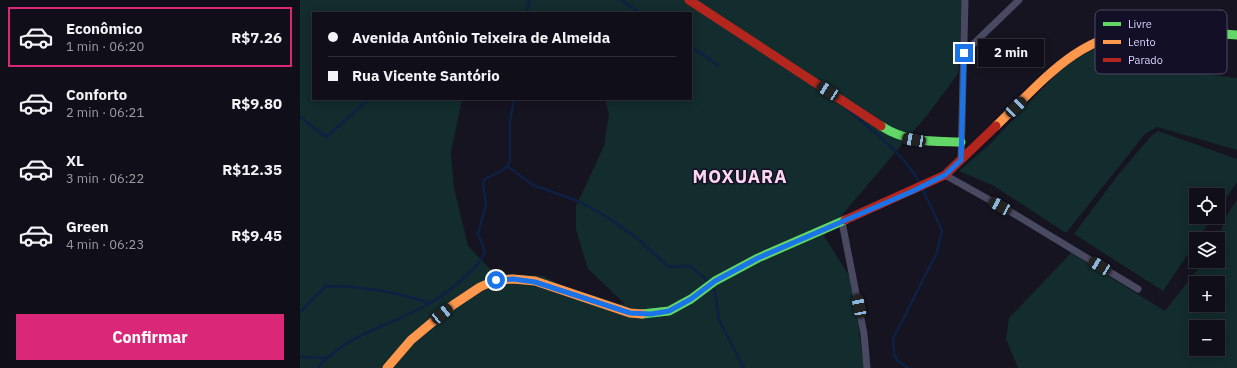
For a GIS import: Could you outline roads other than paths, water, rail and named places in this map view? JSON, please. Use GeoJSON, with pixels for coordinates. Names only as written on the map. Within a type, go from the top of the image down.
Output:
{"type":"FeatureCollection","features":[{"type":"Feature","properties":{"kind":"street"},"geometry":{"type":"LineString","coordinates":[[688,0],[895,135],[914,140],[961,142]]}},
{"type":"Feature","properties":{"kind":"street"},"geometry":{"type":"LineString","coordinates":[[961,160],[965,0]]}},
{"type":"Feature","properties":{"kind":"street"},"geometry":{"type":"LineString","coordinates":[[964,53],[1019,0]]}},
{"type":"Feature","properties":{"kind":"street"},"geometry":{"type":"LineString","coordinates":[[1227,35],[1237,36]]}},
{"type":"Feature","properties":{"kind":"street"},"geometry":{"type":"LineString","coordinates":[[387,368],[411,340],[447,310],[480,287],[496,280],[513,279],[535,282],[607,307],[630,313],[651,314],[669,311],[691,299],[715,281],[758,258],[945,175],[1061,64],[1079,50],[1095,42]]}},
{"type":"Feature","properties":{"kind":"street"},"geometry":{"type":"LineString","coordinates":[[945,175],[1011,212],[1138,289]]}},
{"type":"Feature","properties":{"kind":"street"},"geometry":{"type":"LineString","coordinates":[[842,222],[864,334],[867,368]]}},
{"type":"Feature","properties":{"kind":"waterway"},"geometry":{"type":"LineString","coordinates":[[527,12],[529,0]]}},
{"type":"Feature","properties":{"kind":"waterway"},"geometry":{"type":"LineString","coordinates":[[621,0],[639,12]]}},
{"type":"Feature","properties":{"kind":"waterway"},"geometry":{"type":"LineString","coordinates":[[692,48],[718,65]]}},
{"type":"Feature","properties":{"kind":"waterway"},"geometry":{"type":"LineString","coordinates":[[300,117],[326,137],[368,100]]}},
{"type":"Feature","properties":{"kind":"waterway"},"geometry":{"type":"LineString","coordinates":[[318,368],[341,347],[354,339],[411,313],[437,299],[459,282],[480,261],[485,251],[478,234],[486,205],[483,183],[485,179],[503,170],[510,162],[510,121],[514,100]]}},
{"type":"Feature","properties":{"kind":"waterway"},"geometry":{"type":"LineString","coordinates":[[847,109],[897,153],[906,163],[920,184]]}},
{"type":"Feature","properties":{"kind":"waterway"},"geometry":{"type":"LineString","coordinates":[[507,166],[533,185],[580,202],[607,217],[638,239],[669,267],[690,266],[709,282]]}},
{"type":"Feature","properties":{"kind":"waterway"},"geometry":{"type":"LineString","coordinates":[[908,368],[898,361],[894,355],[893,339],[937,252],[942,231],[923,190]]}},
{"type":"Feature","properties":{"kind":"waterway"},"geometry":{"type":"LineString","coordinates":[[300,312],[326,286],[378,290],[429,303]]}},
{"type":"Feature","properties":{"kind":"waterway"},"geometry":{"type":"LineString","coordinates":[[712,286],[715,292],[719,320],[744,368]]}},
{"type":"Feature","properties":{"kind":"waterway"},"geometry":{"type":"LineString","coordinates":[[300,357],[326,358]]}},
{"type":"Feature","properties":{"kind":"district","name":"MOXUARA"},"geometry":{"type":"Point","coordinates":[740,177]}}]}
